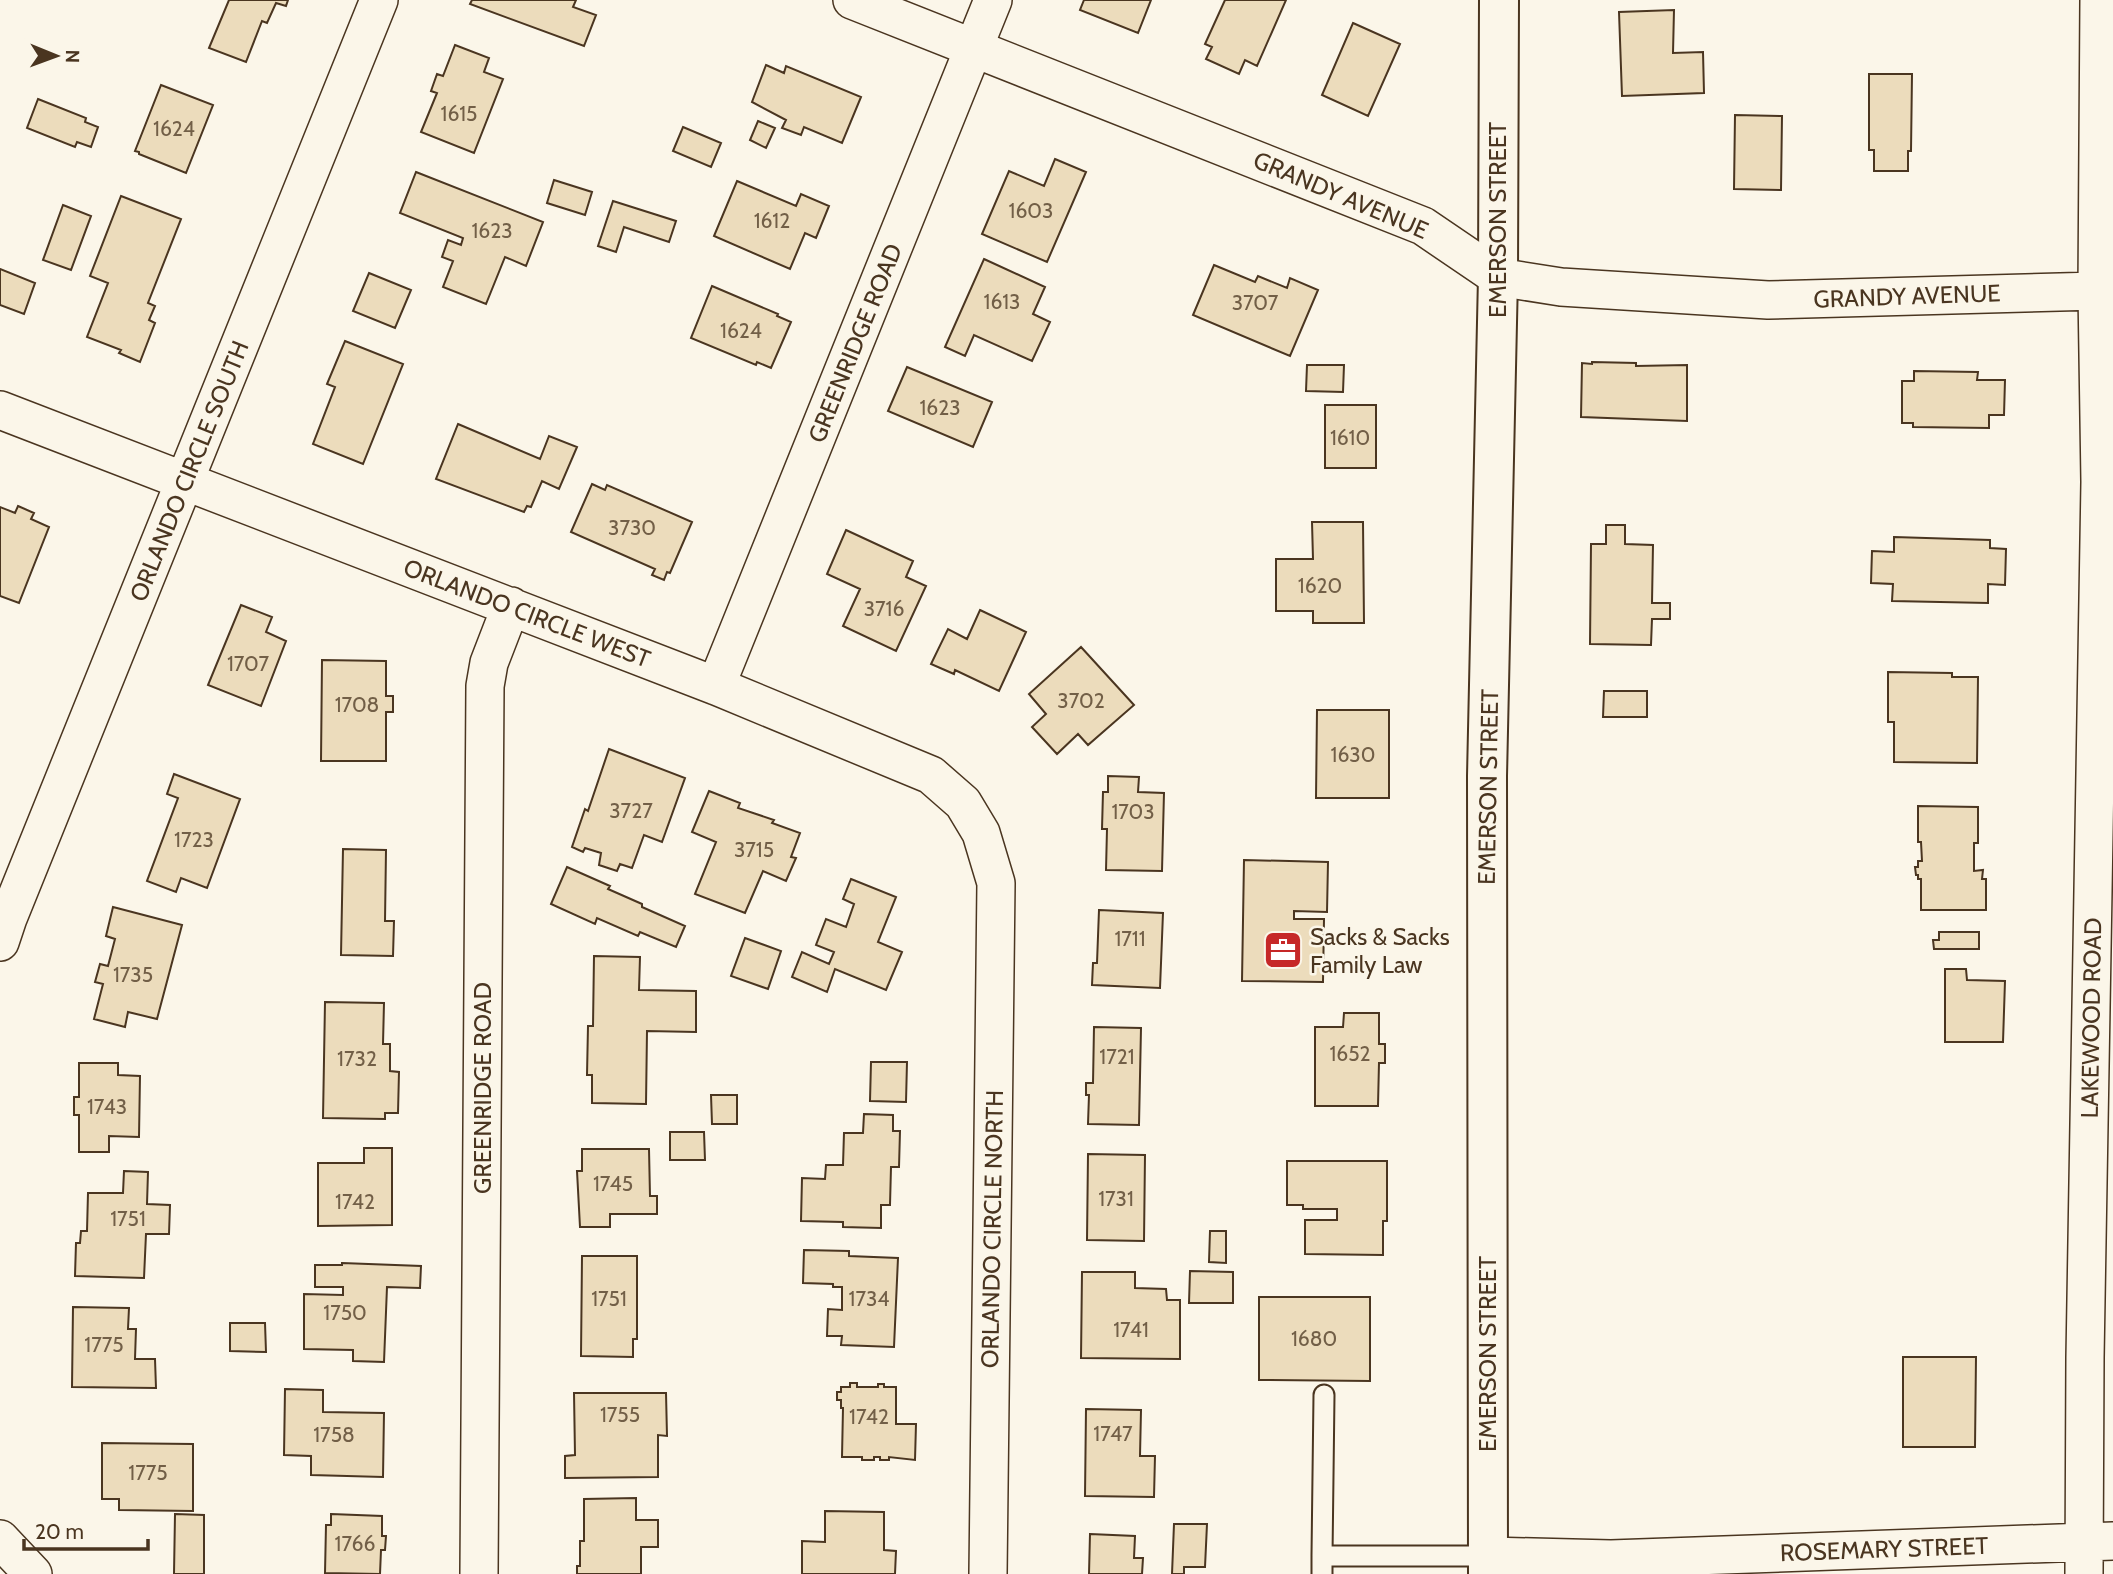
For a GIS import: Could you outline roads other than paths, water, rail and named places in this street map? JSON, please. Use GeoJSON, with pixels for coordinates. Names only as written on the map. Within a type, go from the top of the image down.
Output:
{"type":"FeatureCollection","features":[{"type":"Feature","properties":{"kind":"main road","name":"EMERSON STREET"},"geometry":{"type":"LineString","coordinates":[[1488,1565],[1488,776],[1499,0]]}},
{"type":"Feature","properties":{"kind":"street","name":"ORLANDO CIRCLE SOUTH"},"geometry":{"type":"LineString","coordinates":[[0,942],[379,0]]}},
{"type":"Feature","properties":{"kind":"street","name":"GRANDY AVENUE"},"geometry":{"type":"LineString","coordinates":[[852,0],[1423,226],[1497,276],[1561,287],[1768,300],[2097,291]]}},
{"type":"Feature","properties":{"kind":"street","name":"GREENRIDGE ROAD"},"geometry":{"type":"LineString","coordinates":[[716,686],[993,0]]}},
{"type":"Feature","properties":{"kind":"street","name":"LAKEWOOD ROAD"},"geometry":{"type":"LineString","coordinates":[[2094,1552],[2085,1344],[2100,482],[2097,291],[2099,0]]}},
{"type":"Feature","properties":{"kind":"street","name":"ORLANDO CIRCLE WEST"},"geometry":{"type":"LineString","coordinates":[[0,410],[716,686],[931,775],[963,803],[981,833],[996,883]]}},
{"type":"Feature","properties":{"kind":"street","name":"GREENRIDGE ROAD"},"geometry":{"type":"LineString","coordinates":[[479,1574],[485,686],[489,663],[510,606]]}},
{"type":"Feature","properties":{"kind":"street","name":"ORLANDO CIRCLE NORTH"},"geometry":{"type":"LineString","coordinates":[[988,1574],[996,883]]}},
{"type":"Feature","properties":{"kind":"street"},"geometry":{"type":"LineString","coordinates":[[0,1539],[33,1574]]}},
{"type":"Feature","properties":{"kind":"street","name":"ROSEMARY STREET"},"geometry":{"type":"LineString","coordinates":[[1488,1565],[1611,1559],[2094,1552]]}},
{"type":"Feature","properties":{"kind":"lane"},"geometry":{"type":"LineString","coordinates":[[1324,1395],[1322,1565],[1488,1565]]}},
{"type":"Feature","properties":{"kind":"place","name":"Sacks & Sacks Family Law"},"geometry":{"type":"Point","coordinates":[1283,950]}}]}
